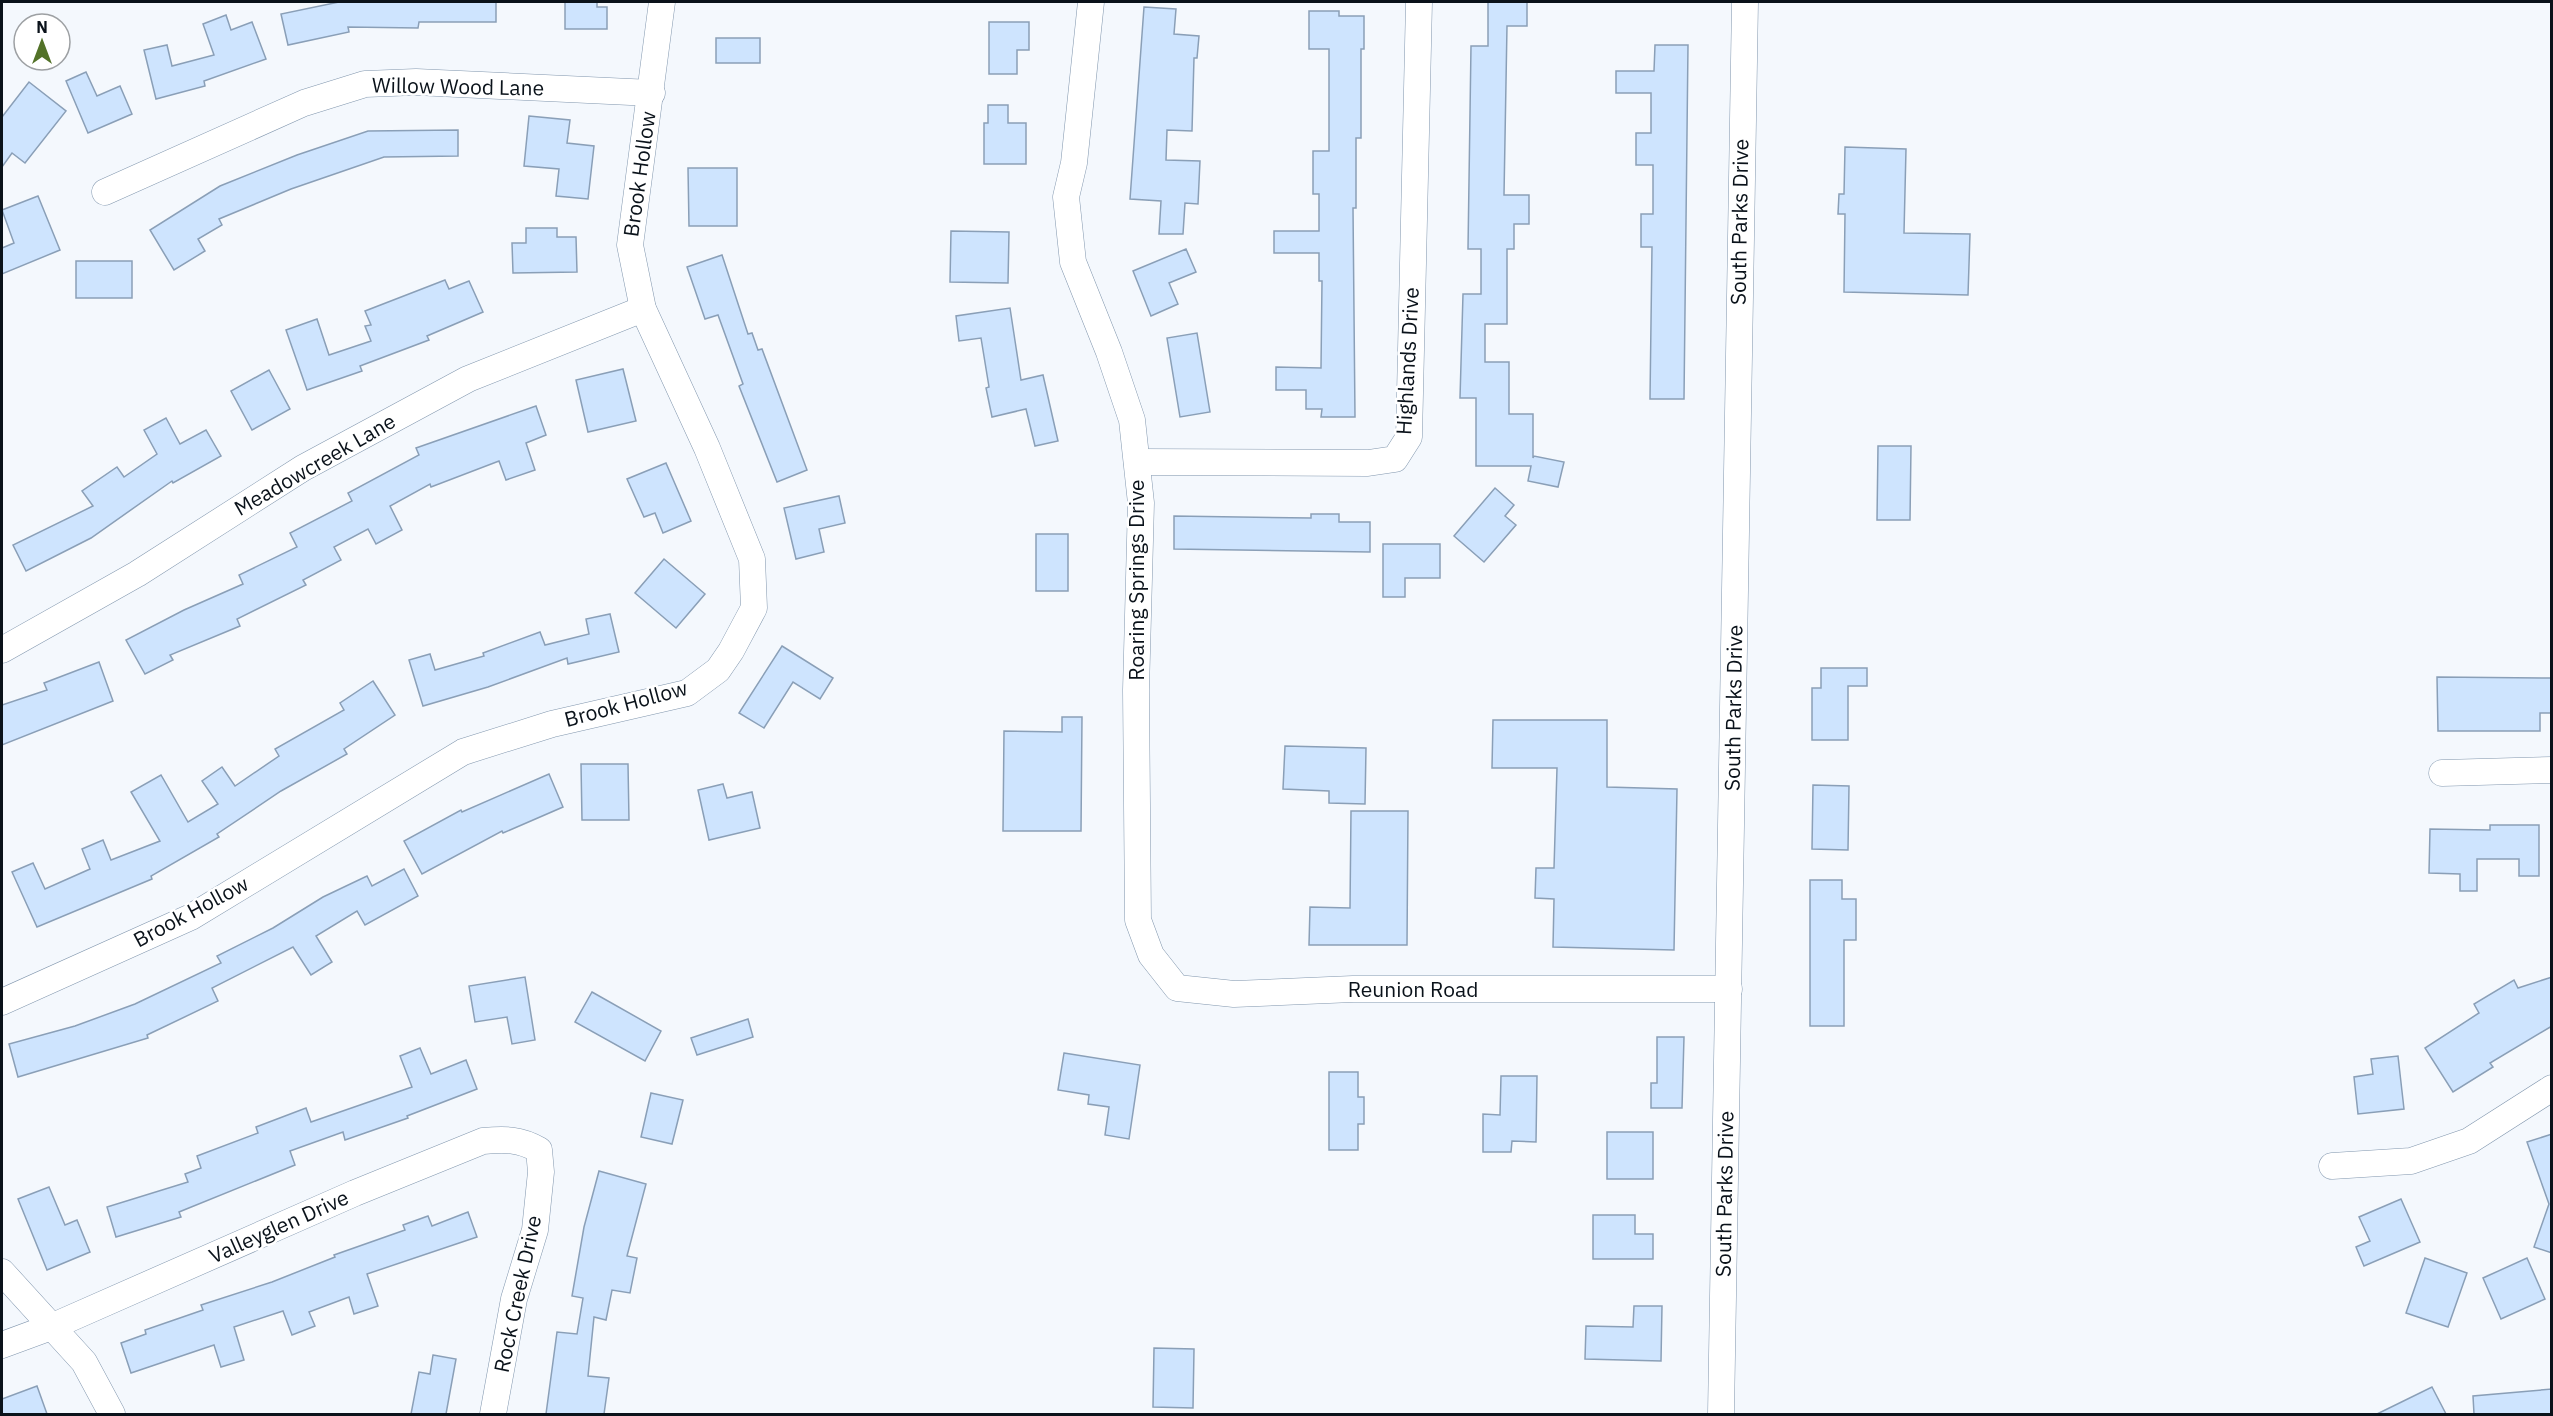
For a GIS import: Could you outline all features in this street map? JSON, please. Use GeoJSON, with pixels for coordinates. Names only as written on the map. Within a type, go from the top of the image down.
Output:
{"type":"FeatureCollection","features":[{"type":"Feature","properties":{"kind":"street","name":"Brook Hollow"},"geometry":{"type":"LineString","coordinates":[[2,1002],[191,917],[463,752],[552,724],[687,693],[718,670],[731,651],[754,608],[752,559],[707,448],[643,309],[630,245],[652,93],[662,2]]}},
{"type":"Feature","properties":{"kind":"street","name":"Roaring Springs Drive"},"geometry":{"type":"LineString","coordinates":[[1091,2],[1074,163],[1066,197],[1073,262],[1109,352],[1132,420],[1142,503],[1136,690],[1138,920]]}},
{"type":"Feature","properties":{"kind":"street","name":"Highlands Drive"},"geometry":{"type":"LineString","coordinates":[[1137,462],[1368,463],[1395,459],[1409,437],[1419,2]]}},
{"type":"Feature","properties":{"kind":"street","name":"South Parks Drive"},"geometry":{"type":"LineString","coordinates":[[1721,1414],[1745,2]]}},
{"type":"Feature","properties":{"kind":"street","name":"Willow Wood Lane"},"geometry":{"type":"LineString","coordinates":[[105,192],[304,103],[365,84],[417,82],[652,93]]}},
{"type":"Feature","properties":{"kind":"street","name":"Meadowcreek Lane"},"geometry":{"type":"LineString","coordinates":[[2,650],[137,574],[303,468],[468,379],[643,309]]}},
{"type":"Feature","properties":{"kind":"street"},"geometry":{"type":"LineString","coordinates":[[2442,772],[2552,770]]}},
{"type":"Feature","properties":{"kind":"street","name":"Reunion Road"},"geometry":{"type":"LineString","coordinates":[[1138,920],[1151,955],[1177,988],[1234,994],[1353,989],[1729,989]]}},
{"type":"Feature","properties":{"kind":"street"},"geometry":{"type":"LineString","coordinates":[[2332,1166],[2411,1161],[2469,1141],[2552,1088]]}},
{"type":"Feature","properties":{"kind":"street","name":"Valleyglen Drive"},"geometry":{"type":"LineString","coordinates":[[2,1345],[51,1327],[355,1193],[483,1141],[505,1139],[524,1142],[539,1150],[540,1172]]}},
{"type":"Feature","properties":{"kind":"street","name":"Rock Creek Drive"},"geometry":{"type":"LineString","coordinates":[[493,1414],[514,1299],[536,1230],[540,1172]]}},
{"type":"Feature","properties":{"kind":"street"},"geometry":{"type":"LineString","coordinates":[[2,1272],[84,1362],[112,1414]]}},
{"type":"Feature","properties":{"kind":"building"},"geometry":{"type":"Polygon","coordinates":[[[339,2],[496,2],[496,22],[419,22],[418,28],[348,27],[349,32],[288,45],[281,14],[339,2]]]}},
{"type":"Feature","properties":{"kind":"building"},"geometry":{"type":"Polygon","coordinates":[[[565,2],[597,2],[597,7],[607,7],[607,29],[565,29],[565,2]]]}},
{"type":"Feature","properties":{"kind":"building"},"geometry":{"type":"Polygon","coordinates":[[[1488,2],[1527,2],[1527,26],[1507,26],[1504,195],[1529,195],[1529,224],[1514,224],[1514,249],[1507,249],[1507,324],[1485,324],[1485,362],[1509,362],[1509,414],[1533,414],[1533,458],[1534,456],[1564,462],[1558,487],[1528,481],[1531,466],[1476,466],[1476,398],[1460,398],[1463,294],[1481,294],[1481,249],[1468,249],[1471,46],[1488,46],[1488,2]]]}},
{"type":"Feature","properties":{"kind":"building"},"geometry":{"type":"Polygon","coordinates":[[[1144,7],[1176,9],[1174,34],[1199,36],[1197,58],[1194,58],[1192,131],[1167,130],[1166,160],[1200,161],[1198,204],[1185,203],[1183,234],[1159,234],[1161,201],[1130,199],[1144,7]]]}},
{"type":"Feature","properties":{"kind":"building"},"geometry":{"type":"Polygon","coordinates":[[[1309,11],[1339,11],[1339,16],[1364,16],[1364,49],[1361,49],[1361,138],[1356,138],[1356,208],[1353,208],[1355,417],[1321,417],[1322,409],[1306,409],[1306,390],[1276,390],[1276,367],[1321,368],[1322,281],[1319,281],[1319,253],[1274,253],[1274,231],[1319,231],[1319,194],[1313,194],[1313,151],[1329,151],[1329,49],[1309,49],[1309,11]]]}},
{"type":"Feature","properties":{"kind":"building"},"geometry":{"type":"Polygon","coordinates":[[[226,15],[231,30],[252,22],[266,59],[204,81],[205,86],[156,99],[144,50],[167,45],[172,66],[214,55],[203,24],[226,15]]]}},
{"type":"Feature","properties":{"kind":"building"},"geometry":{"type":"Polygon","coordinates":[[[989,22],[1029,22],[1029,50],[1017,50],[1017,74],[989,74],[989,22]]]}},
{"type":"Feature","properties":{"kind":"building"},"geometry":{"type":"Polygon","coordinates":[[[716,38],[760,38],[760,63],[716,63],[716,38]]]}},
{"type":"Feature","properties":{"kind":"building"},"geometry":{"type":"Polygon","coordinates":[[[1655,45],[1688,45],[1684,399],[1650,399],[1652,247],[1641,247],[1641,214],[1653,214],[1653,165],[1636,165],[1636,133],[1651,133],[1651,93],[1616,93],[1616,71],[1654,71],[1655,45]]]}},
{"type":"Feature","properties":{"kind":"building"},"geometry":{"type":"Polygon","coordinates":[[[86,72],[97,96],[120,86],[132,114],[88,133],[66,81],[86,72]]]}},
{"type":"Feature","properties":{"kind":"building"},"geometry":{"type":"Polygon","coordinates":[[[29,82],[66,111],[25,163],[12,153],[2,167],[2,117],[29,82]]]}},
{"type":"Feature","properties":{"kind":"building"},"geometry":{"type":"Polygon","coordinates":[[[988,105],[1008,105],[1008,123],[1026,123],[1026,164],[984,164],[984,123],[988,123],[988,105]]]}},
{"type":"Feature","properties":{"kind":"building"},"geometry":{"type":"Polygon","coordinates":[[[529,116],[570,120],[567,143],[594,146],[588,199],[556,196],[559,169],[524,166],[529,116]]]}},
{"type":"Feature","properties":{"kind":"building"},"geometry":{"type":"Polygon","coordinates":[[[458,130],[458,156],[384,157],[291,189],[219,219],[222,225],[198,239],[205,251],[174,270],[150,230],[220,186],[297,155],[368,131],[458,130]]]}},
{"type":"Feature","properties":{"kind":"building"},"geometry":{"type":"Polygon","coordinates":[[[1845,147],[1906,149],[1904,233],[1970,234],[1968,295],[1844,292],[1845,214],[1838,214],[1839,194],[1844,194],[1845,147]]]}},
{"type":"Feature","properties":{"kind":"building"},"geometry":{"type":"Polygon","coordinates":[[[688,168],[737,168],[737,226],[689,226],[688,168]]]}},
{"type":"Feature","properties":{"kind":"building"},"geometry":{"type":"Polygon","coordinates":[[[38,196],[60,250],[2,274],[2,248],[14,243],[2,210],[38,196]]]}},
{"type":"Feature","properties":{"kind":"building"},"geometry":{"type":"Polygon","coordinates":[[[526,228],[557,228],[557,237],[576,237],[577,272],[513,273],[512,243],[526,243],[526,228]]]}},
{"type":"Feature","properties":{"kind":"building"},"geometry":{"type":"Polygon","coordinates":[[[951,231],[1009,232],[1008,283],[950,282],[951,231]]]}},
{"type":"Feature","properties":{"kind":"building"},"geometry":{"type":"Polygon","coordinates":[[[1186,249],[1196,272],[1169,283],[1178,304],[1151,316],[1133,271],[1186,249]]]}},
{"type":"Feature","properties":{"kind":"building"},"geometry":{"type":"Polygon","coordinates":[[[722,255],[748,334],[752,333],[758,350],[762,349],[807,470],[777,482],[739,386],[743,384],[718,315],[705,319],[687,267],[722,255]]]}},
{"type":"Feature","properties":{"kind":"building"},"geometry":{"type":"Polygon","coordinates":[[[76,261],[132,261],[132,298],[76,298],[76,261]]]}},
{"type":"Feature","properties":{"kind":"building"},"geometry":{"type":"Polygon","coordinates":[[[445,280],[449,289],[469,281],[483,312],[427,336],[429,340],[360,366],[362,371],[307,390],[286,330],[317,319],[329,355],[371,341],[365,326],[371,325],[365,311],[445,280]]]}},
{"type":"Feature","properties":{"kind":"building"},"geometry":{"type":"Polygon","coordinates":[[[1010,308],[1021,380],[1043,375],[1058,441],[1035,446],[1026,409],[992,417],[986,388],[989,387],[981,338],[959,341],[956,316],[1010,308]]]}},
{"type":"Feature","properties":{"kind":"building"},"geometry":{"type":"Polygon","coordinates":[[[1197,333],[1210,412],[1180,417],[1167,338],[1197,333]]]}},
{"type":"Feature","properties":{"kind":"building"},"geometry":{"type":"Polygon","coordinates":[[[623,369],[636,421],[588,432],[576,380],[623,369]]]}},
{"type":"Feature","properties":{"kind":"building"},"geometry":{"type":"Polygon","coordinates":[[[269,370],[290,409],[252,430],[231,391],[269,370]]]}},
{"type":"Feature","properties":{"kind":"building"},"geometry":{"type":"Polygon","coordinates":[[[536,406],[546,435],[526,443],[535,470],[506,480],[499,461],[431,487],[430,484],[390,506],[402,530],[376,544],[368,529],[334,547],[341,560],[303,580],[306,585],[237,619],[240,626],[170,655],[173,660],[145,674],[126,640],[184,610],[243,584],[239,575],[297,547],[290,533],[352,501],[348,493],[419,455],[416,448],[536,406]]]}},
{"type":"Feature","properties":{"kind":"building"},"geometry":{"type":"Polygon","coordinates":[[[166,418],[180,444],[206,430],[221,456],[173,483],[172,481],[91,538],[26,571],[13,545],[93,506],[82,491],[117,467],[124,477],[157,454],[144,430],[166,418]]]}},
{"type":"Feature","properties":{"kind":"building"},"geometry":{"type":"Polygon","coordinates":[[[1878,446],[1911,446],[1910,520],[1877,520],[1878,446]]]}},
{"type":"Feature","properties":{"kind":"building"},"geometry":{"type":"Polygon","coordinates":[[[666,463],[691,521],[663,533],[655,513],[644,517],[627,479],[666,463]]]}},
{"type":"Feature","properties":{"kind":"building"},"geometry":{"type":"Polygon","coordinates":[[[1495,488],[1514,505],[1505,516],[1516,525],[1484,562],[1454,536],[1495,488]]]}},
{"type":"Feature","properties":{"kind":"building"},"geometry":{"type":"Polygon","coordinates":[[[839,496],[845,523],[819,529],[824,552],[796,559],[784,508],[839,496]]]}},
{"type":"Feature","properties":{"kind":"building"},"geometry":{"type":"Polygon","coordinates":[[[1311,514],[1339,514],[1339,522],[1370,522],[1370,552],[1174,549],[1174,516],[1311,518],[1311,514]]]}},
{"type":"Feature","properties":{"kind":"building"},"geometry":{"type":"Polygon","coordinates":[[[1036,534],[1068,534],[1068,591],[1036,591],[1036,534]]]}},
{"type":"Feature","properties":{"kind":"building"},"geometry":{"type":"Polygon","coordinates":[[[1383,544],[1440,544],[1440,578],[1405,578],[1405,597],[1383,597],[1383,544]]]}},
{"type":"Feature","properties":{"kind":"building"},"geometry":{"type":"Polygon","coordinates":[[[664,559],[705,594],[676,628],[635,593],[664,559]]]}},
{"type":"Feature","properties":{"kind":"building"},"geometry":{"type":"Polygon","coordinates":[[[610,614],[619,652],[568,664],[567,658],[488,687],[423,706],[409,660],[430,654],[435,670],[484,656],[483,653],[540,632],[545,645],[589,634],[586,619],[610,614]]]}},
{"type":"Feature","properties":{"kind":"building"},"geometry":{"type":"Polygon","coordinates":[[[782,646],[833,678],[820,699],[793,682],[764,728],[739,713],[782,646]]]}},
{"type":"Feature","properties":{"kind":"building"},"geometry":{"type":"Polygon","coordinates":[[[99,662],[113,701],[2,745],[2,705],[47,690],[44,683],[99,662]]]}},
{"type":"Feature","properties":{"kind":"building"},"geometry":{"type":"Polygon","coordinates":[[[1821,668],[1867,668],[1867,686],[1848,686],[1848,740],[1812,740],[1812,688],[1821,688],[1821,668]]]}},
{"type":"Feature","properties":{"kind":"building"},"geometry":{"type":"Polygon","coordinates":[[[2437,677],[2552,678],[2552,713],[2540,713],[2540,731],[2438,731],[2437,677]]]}},
{"type":"Feature","properties":{"kind":"building"},"geometry":{"type":"Polygon","coordinates":[[[373,681],[395,715],[344,749],[347,754],[281,791],[217,834],[219,837],[151,876],[152,879],[37,927],[12,872],[33,863],[45,889],[90,869],[82,849],[103,840],[111,860],[160,841],[131,792],[161,775],[188,822],[218,804],[202,781],[222,767],[235,786],[279,756],[275,749],[344,710],[340,703],[373,681]]]}},
{"type":"Feature","properties":{"kind":"building"},"geometry":{"type":"Polygon","coordinates":[[[1062,717],[1082,717],[1081,831],[1003,831],[1004,731],[1062,732],[1062,717]]]}},
{"type":"Feature","properties":{"kind":"building"},"geometry":{"type":"Polygon","coordinates":[[[1493,720],[1607,720],[1607,787],[1677,789],[1674,950],[1553,947],[1554,899],[1535,898],[1536,868],[1554,868],[1557,768],[1492,768],[1493,720]]]}},
{"type":"Feature","properties":{"kind":"building"},"geometry":{"type":"Polygon","coordinates":[[[1285,746],[1366,748],[1365,804],[1329,803],[1329,791],[1283,789],[1285,746]]]}},
{"type":"Feature","properties":{"kind":"building"},"geometry":{"type":"Polygon","coordinates":[[[581,764],[628,764],[629,820],[582,820],[581,764]]]}},
{"type":"Feature","properties":{"kind":"building"},"geometry":{"type":"Polygon","coordinates":[[[549,774],[563,807],[503,833],[502,831],[422,874],[404,841],[461,810],[462,812],[549,774]]]}},
{"type":"Feature","properties":{"kind":"building"},"geometry":{"type":"Polygon","coordinates":[[[723,784],[727,798],[752,792],[760,828],[709,840],[698,790],[723,784]]]}},
{"type":"Feature","properties":{"kind":"building"},"geometry":{"type":"Polygon","coordinates":[[[1813,785],[1849,786],[1848,850],[1812,849],[1813,785]]]}},
{"type":"Feature","properties":{"kind":"building"},"geometry":{"type":"Polygon","coordinates":[[[1351,811],[1408,811],[1407,945],[1309,945],[1310,907],[1350,908],[1351,811]]]}},
{"type":"Feature","properties":{"kind":"building"},"geometry":{"type":"Polygon","coordinates":[[[2490,825],[2539,825],[2539,876],[2519,876],[2519,859],[2477,859],[2477,891],[2460,891],[2460,874],[2429,873],[2430,829],[2490,830],[2490,825]]]}},
{"type":"Feature","properties":{"kind":"building"},"geometry":{"type":"Polygon","coordinates":[[[404,869],[418,896],[365,925],[357,911],[316,936],[332,962],[311,975],[293,947],[212,988],[218,1001],[147,1035],[148,1038],[18,1077],[9,1044],[75,1026],[135,1004],[221,963],[217,956],[273,928],[323,897],[367,876],[372,886],[404,869]]]}},
{"type":"Feature","properties":{"kind":"building"},"geometry":{"type":"Polygon","coordinates":[[[1810,880],[1842,880],[1842,899],[1856,899],[1856,940],[1844,940],[1844,1026],[1810,1026],[1810,880]]]}},
{"type":"Feature","properties":{"kind":"building"},"geometry":{"type":"Polygon","coordinates":[[[525,977],[535,1040],[512,1044],[507,1017],[475,1022],[469,986],[525,977]]]}},
{"type":"Feature","properties":{"kind":"building"},"geometry":{"type":"Polygon","coordinates":[[[2552,977],[2552,1026],[2490,1063],[2493,1067],[2453,1092],[2425,1048],[2479,1013],[2474,1004],[2514,980],[2518,988],[2552,977]]]}},
{"type":"Feature","properties":{"kind":"building"},"geometry":{"type":"Polygon","coordinates":[[[592,992],[661,1031],[645,1061],[575,1022],[592,992]]]}},
{"type":"Feature","properties":{"kind":"building"},"geometry":{"type":"Polygon","coordinates":[[[748,1019],[753,1037],[697,1055],[691,1038],[748,1019]]]}},
{"type":"Feature","properties":{"kind":"building"},"geometry":{"type":"Polygon","coordinates":[[[1657,1037],[1684,1037],[1682,1108],[1651,1108],[1651,1083],[1657,1083],[1657,1037]]]}},
{"type":"Feature","properties":{"kind":"building"},"geometry":{"type":"Polygon","coordinates":[[[420,1048],[431,1074],[466,1060],[477,1089],[407,1116],[408,1118],[345,1140],[343,1132],[290,1151],[295,1165],[179,1212],[181,1217],[116,1237],[107,1207],[188,1182],[185,1174],[201,1168],[197,1156],[258,1133],[256,1127],[306,1108],[311,1122],[412,1087],[400,1056],[420,1048]]]}},
{"type":"Feature","properties":{"kind":"building"},"geometry":{"type":"Polygon","coordinates":[[[1064,1053],[1140,1065],[1129,1139],[1105,1135],[1109,1107],[1088,1104],[1089,1095],[1058,1090],[1064,1053]]]}},
{"type":"Feature","properties":{"kind":"building"},"geometry":{"type":"Polygon","coordinates":[[[2398,1056],[2404,1109],[2358,1114],[2354,1077],[2373,1074],[2371,1059],[2398,1056]]]}},
{"type":"Feature","properties":{"kind":"building"},"geometry":{"type":"Polygon","coordinates":[[[1329,1072],[1358,1072],[1358,1097],[1364,1097],[1364,1124],[1358,1124],[1358,1150],[1329,1150],[1329,1072]]]}},
{"type":"Feature","properties":{"kind":"building"},"geometry":{"type":"Polygon","coordinates":[[[1501,1076],[1537,1076],[1536,1142],[1512,1141],[1511,1152],[1483,1152],[1483,1114],[1500,1115],[1501,1076]]]}},
{"type":"Feature","properties":{"kind":"building"},"geometry":{"type":"Polygon","coordinates":[[[651,1093],[683,1100],[672,1144],[641,1137],[651,1093]]]}},
{"type":"Feature","properties":{"kind":"building"},"geometry":{"type":"Polygon","coordinates":[[[1607,1132],[1653,1132],[1653,1179],[1607,1179],[1607,1132]]]}},
{"type":"Feature","properties":{"kind":"building"},"geometry":{"type":"Polygon","coordinates":[[[2552,1134],[2552,1253],[2534,1247],[2549,1204],[2527,1142],[2552,1134]]]}},
{"type":"Feature","properties":{"kind":"building"},"geometry":{"type":"Polygon","coordinates":[[[599,1171],[646,1184],[627,1256],[637,1258],[630,1293],[612,1290],[606,1320],[594,1317],[588,1376],[609,1378],[604,1414],[546,1414],[557,1332],[577,1334],[583,1298],[572,1296],[584,1227],[599,1171]]]}},
{"type":"Feature","properties":{"kind":"building"},"geometry":{"type":"Polygon","coordinates":[[[49,1187],[65,1225],[77,1220],[90,1252],[47,1270],[18,1199],[49,1187]]]}},
{"type":"Feature","properties":{"kind":"building"},"geometry":{"type":"Polygon","coordinates":[[[2401,1199],[2420,1242],[2364,1266],[2356,1247],[2370,1241],[2359,1217],[2401,1199]]]}},
{"type":"Feature","properties":{"kind":"building"},"geometry":{"type":"Polygon","coordinates":[[[468,1212],[477,1237],[367,1274],[378,1306],[354,1314],[349,1297],[309,1312],[315,1326],[292,1335],[283,1311],[234,1327],[244,1360],[221,1367],[214,1345],[131,1373],[121,1343],[146,1334],[145,1330],[203,1310],[201,1305],[272,1282],[335,1257],[334,1255],[405,1230],[403,1225],[428,1216],[432,1226],[468,1212]]]}},
{"type":"Feature","properties":{"kind":"building"},"geometry":{"type":"Polygon","coordinates":[[[1593,1215],[1635,1215],[1635,1234],[1653,1234],[1653,1259],[1593,1259],[1593,1215]]]}},
{"type":"Feature","properties":{"kind":"building"},"geometry":{"type":"Polygon","coordinates":[[[2425,1258],[2467,1273],[2448,1327],[2406,1313],[2425,1258]]]}},
{"type":"Feature","properties":{"kind":"building"},"geometry":{"type":"Polygon","coordinates":[[[2527,1258],[2545,1299],[2501,1319],[2483,1278],[2527,1258]]]}},
{"type":"Feature","properties":{"kind":"building"},"geometry":{"type":"Polygon","coordinates":[[[1634,1306],[1662,1306],[1661,1361],[1585,1359],[1586,1326],[1633,1327],[1634,1306]]]}},
{"type":"Feature","properties":{"kind":"building"},"geometry":{"type":"Polygon","coordinates":[[[1154,1348],[1194,1349],[1193,1408],[1153,1407],[1154,1348]]]}},
{"type":"Feature","properties":{"kind":"building"},"geometry":{"type":"Polygon","coordinates":[[[433,1355],[456,1359],[446,1414],[411,1414],[419,1372],[430,1374],[433,1355]]]}},
{"type":"Feature","properties":{"kind":"building"},"geometry":{"type":"Polygon","coordinates":[[[37,1386],[47,1414],[2,1414],[2,1399],[37,1386]]]}},
{"type":"Feature","properties":{"kind":"building"},"geometry":{"type":"Polygon","coordinates":[[[2432,1387],[2446,1414],[2377,1414],[2432,1387]]]}},
{"type":"Feature","properties":{"kind":"building"},"geometry":{"type":"Polygon","coordinates":[[[2552,1389],[2552,1414],[2474,1414],[2473,1396],[2552,1389]]]}}]}
